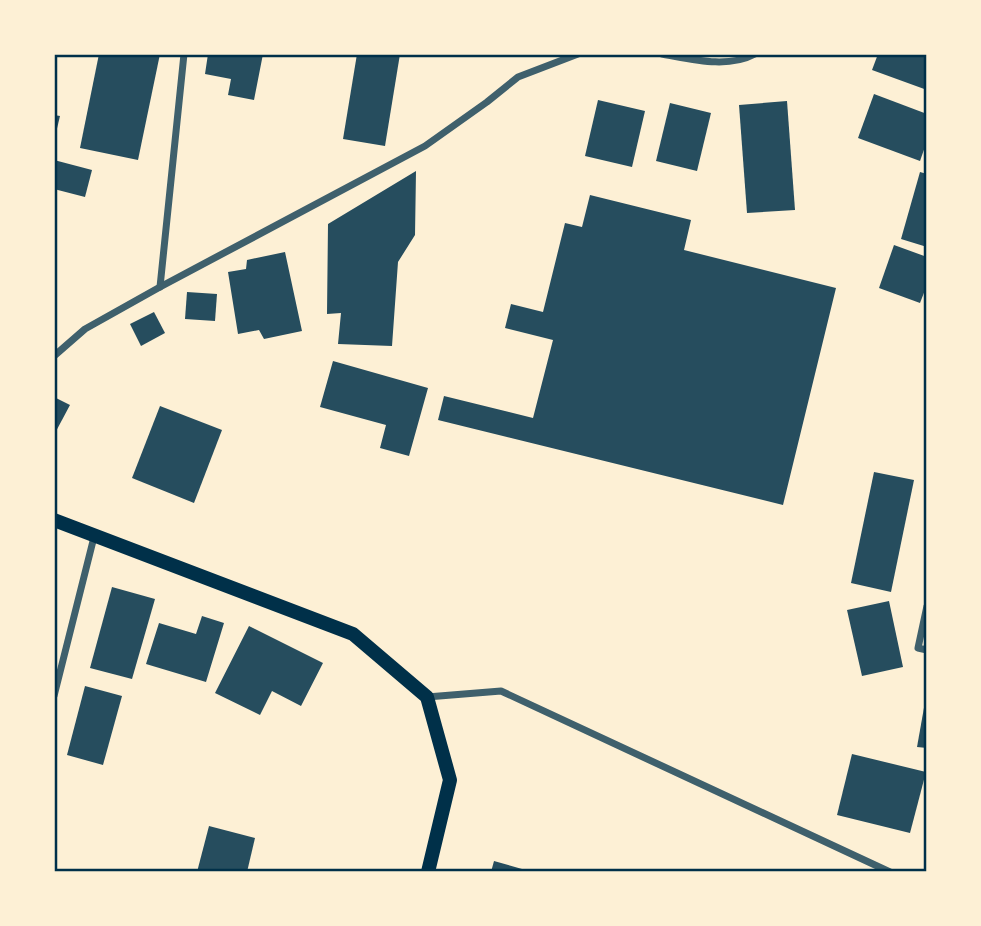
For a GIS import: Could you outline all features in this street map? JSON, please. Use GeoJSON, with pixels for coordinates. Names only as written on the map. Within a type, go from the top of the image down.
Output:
{"type":"FeatureCollection","features":[{"type":"Feature","properties":{"kind":"main road"},"geometry":{"type":"LineString","coordinates":[[54,520],[353,634],[427,697],[450,780],[428,872]]}},
{"type":"Feature","properties":{"kind":"street"},"geometry":{"type":"LineString","coordinates":[[160,287],[184,54]]}},
{"type":"Feature","properties":{"kind":"street"},"geometry":{"type":"LineString","coordinates":[[54,356],[85,328],[425,146],[517,77],[578,54]]}},
{"type":"Feature","properties":{"kind":"street"},"geometry":{"type":"LineString","coordinates":[[662,54],[709,63],[748,58],[755,54]]}},
{"type":"Feature","properties":{"kind":"street"},"geometry":{"type":"LineString","coordinates":[[54,696],[94,537]]}},
{"type":"Feature","properties":{"kind":"street"},"geometry":{"type":"LineString","coordinates":[[927,607],[919,648],[927,650]]}},
{"type":"Feature","properties":{"kind":"street"},"geometry":{"type":"LineString","coordinates":[[427,697],[502,691],[890,872]]}},
{"type":"Feature","properties":{"kind":"building"},"geometry":{"type":"Polygon","coordinates":[[[99,54],[160,54],[138,160],[80,148],[99,54]]]}},
{"type":"Feature","properties":{"kind":"building"},"geometry":{"type":"Polygon","coordinates":[[[208,54],[263,54],[254,100],[228,95],[231,79],[205,74],[208,54]]]}},
{"type":"Feature","properties":{"kind":"building"},"geometry":{"type":"Polygon","coordinates":[[[357,54],[400,54],[385,146],[343,139],[357,54]]]}},
{"type":"Feature","properties":{"kind":"building"},"geometry":{"type":"Polygon","coordinates":[[[878,54],[927,54],[927,90],[872,70],[878,54]]]}},
{"type":"Feature","properties":{"kind":"building"},"geometry":{"type":"Polygon","coordinates":[[[874,94],[927,114],[927,141],[920,161],[858,138],[874,94]]]}},
{"type":"Feature","properties":{"kind":"building"},"geometry":{"type":"Polygon","coordinates":[[[598,100],[645,111],[632,167],[585,156],[598,100]]]}},
{"type":"Feature","properties":{"kind":"building"},"geometry":{"type":"Polygon","coordinates":[[[787,101],[795,210],[747,213],[739,105],[787,101]]]}},
{"type":"Feature","properties":{"kind":"building"},"geometry":{"type":"Polygon","coordinates":[[[670,103],[711,113],[697,171],[656,161],[670,103]]]}},
{"type":"Feature","properties":{"kind":"building"},"geometry":{"type":"Polygon","coordinates":[[[54,115],[60,116],[55,137],[54,137],[54,115]]]}},
{"type":"Feature","properties":{"kind":"building"},"geometry":{"type":"Polygon","coordinates":[[[54,160],[92,170],[85,197],[54,189],[54,160]]]}},
{"type":"Feature","properties":{"kind":"building"},"geometry":{"type":"Polygon","coordinates":[[[416,171],[415,235],[398,262],[392,346],[338,344],[341,313],[327,314],[328,224],[416,171]]]}},
{"type":"Feature","properties":{"kind":"building"},"geometry":{"type":"Polygon","coordinates":[[[920,172],[927,174],[927,247],[901,239],[920,172]]]}},
{"type":"Feature","properties":{"kind":"building"},"geometry":{"type":"Polygon","coordinates":[[[590,195],[691,220],[684,250],[836,288],[783,505],[438,420],[444,396],[533,418],[553,340],[505,328],[511,304],[543,312],[565,223],[582,227],[590,195]]]}},
{"type":"Feature","properties":{"kind":"building"},"geometry":{"type":"Polygon","coordinates":[[[894,245],[927,257],[927,285],[920,303],[879,288],[894,245]]]}},
{"type":"Feature","properties":{"kind":"building"},"geometry":{"type":"Polygon","coordinates":[[[285,252],[302,331],[264,339],[259,330],[238,334],[228,272],[246,269],[247,260],[285,252]]]}},
{"type":"Feature","properties":{"kind":"building"},"geometry":{"type":"Polygon","coordinates":[[[187,292],[217,294],[215,321],[185,319],[187,292]]]}},
{"type":"Feature","properties":{"kind":"building"},"geometry":{"type":"Polygon","coordinates":[[[154,312],[165,333],[141,346],[130,324],[154,312]]]}},
{"type":"Feature","properties":{"kind":"building"},"geometry":{"type":"Polygon","coordinates":[[[333,361],[428,388],[409,456],[380,448],[386,425],[320,407],[333,361]]]}},
{"type":"Feature","properties":{"kind":"building"},"geometry":{"type":"Polygon","coordinates":[[[54,397],[70,405],[54,435],[54,397]]]}},
{"type":"Feature","properties":{"kind":"building"},"geometry":{"type":"Polygon","coordinates":[[[160,406],[222,430],[194,503],[132,478],[160,406]]]}},
{"type":"Feature","properties":{"kind":"building"},"geometry":{"type":"Polygon","coordinates":[[[874,472],[914,480],[891,592],[851,583],[874,472]]]}},
{"type":"Feature","properties":{"kind":"building"},"geometry":{"type":"Polygon","coordinates":[[[112,587],[155,599],[132,679],[90,668],[112,587]]]}},
{"type":"Feature","properties":{"kind":"building"},"geometry":{"type":"Polygon","coordinates":[[[889,601],[903,667],[862,676],[847,610],[889,601]]]}},
{"type":"Feature","properties":{"kind":"building"},"geometry":{"type":"Polygon","coordinates":[[[202,616],[224,623],[206,682],[146,664],[159,623],[196,634],[202,616]]]}},
{"type":"Feature","properties":{"kind":"building"},"geometry":{"type":"Polygon","coordinates":[[[249,626],[323,663],[301,706],[272,691],[260,715],[215,693],[249,626]]]}},
{"type":"Feature","properties":{"kind":"building"},"geometry":{"type":"Polygon","coordinates":[[[85,686],[122,696],[103,765],[67,755],[85,686]]]}},
{"type":"Feature","properties":{"kind":"building"},"geometry":{"type":"Polygon","coordinates":[[[927,702],[927,748],[917,747],[927,702]]]}},
{"type":"Feature","properties":{"kind":"building"},"geometry":{"type":"Polygon","coordinates":[[[852,754],[926,772],[910,833],[837,815],[852,754]]]}},
{"type":"Feature","properties":{"kind":"building"},"geometry":{"type":"Polygon","coordinates":[[[209,826],[255,838],[247,872],[197,872],[209,826]]]}},
{"type":"Feature","properties":{"kind":"building"},"geometry":{"type":"Polygon","coordinates":[[[494,861],[529,871],[529,872],[491,872],[494,861]]]}}]}
